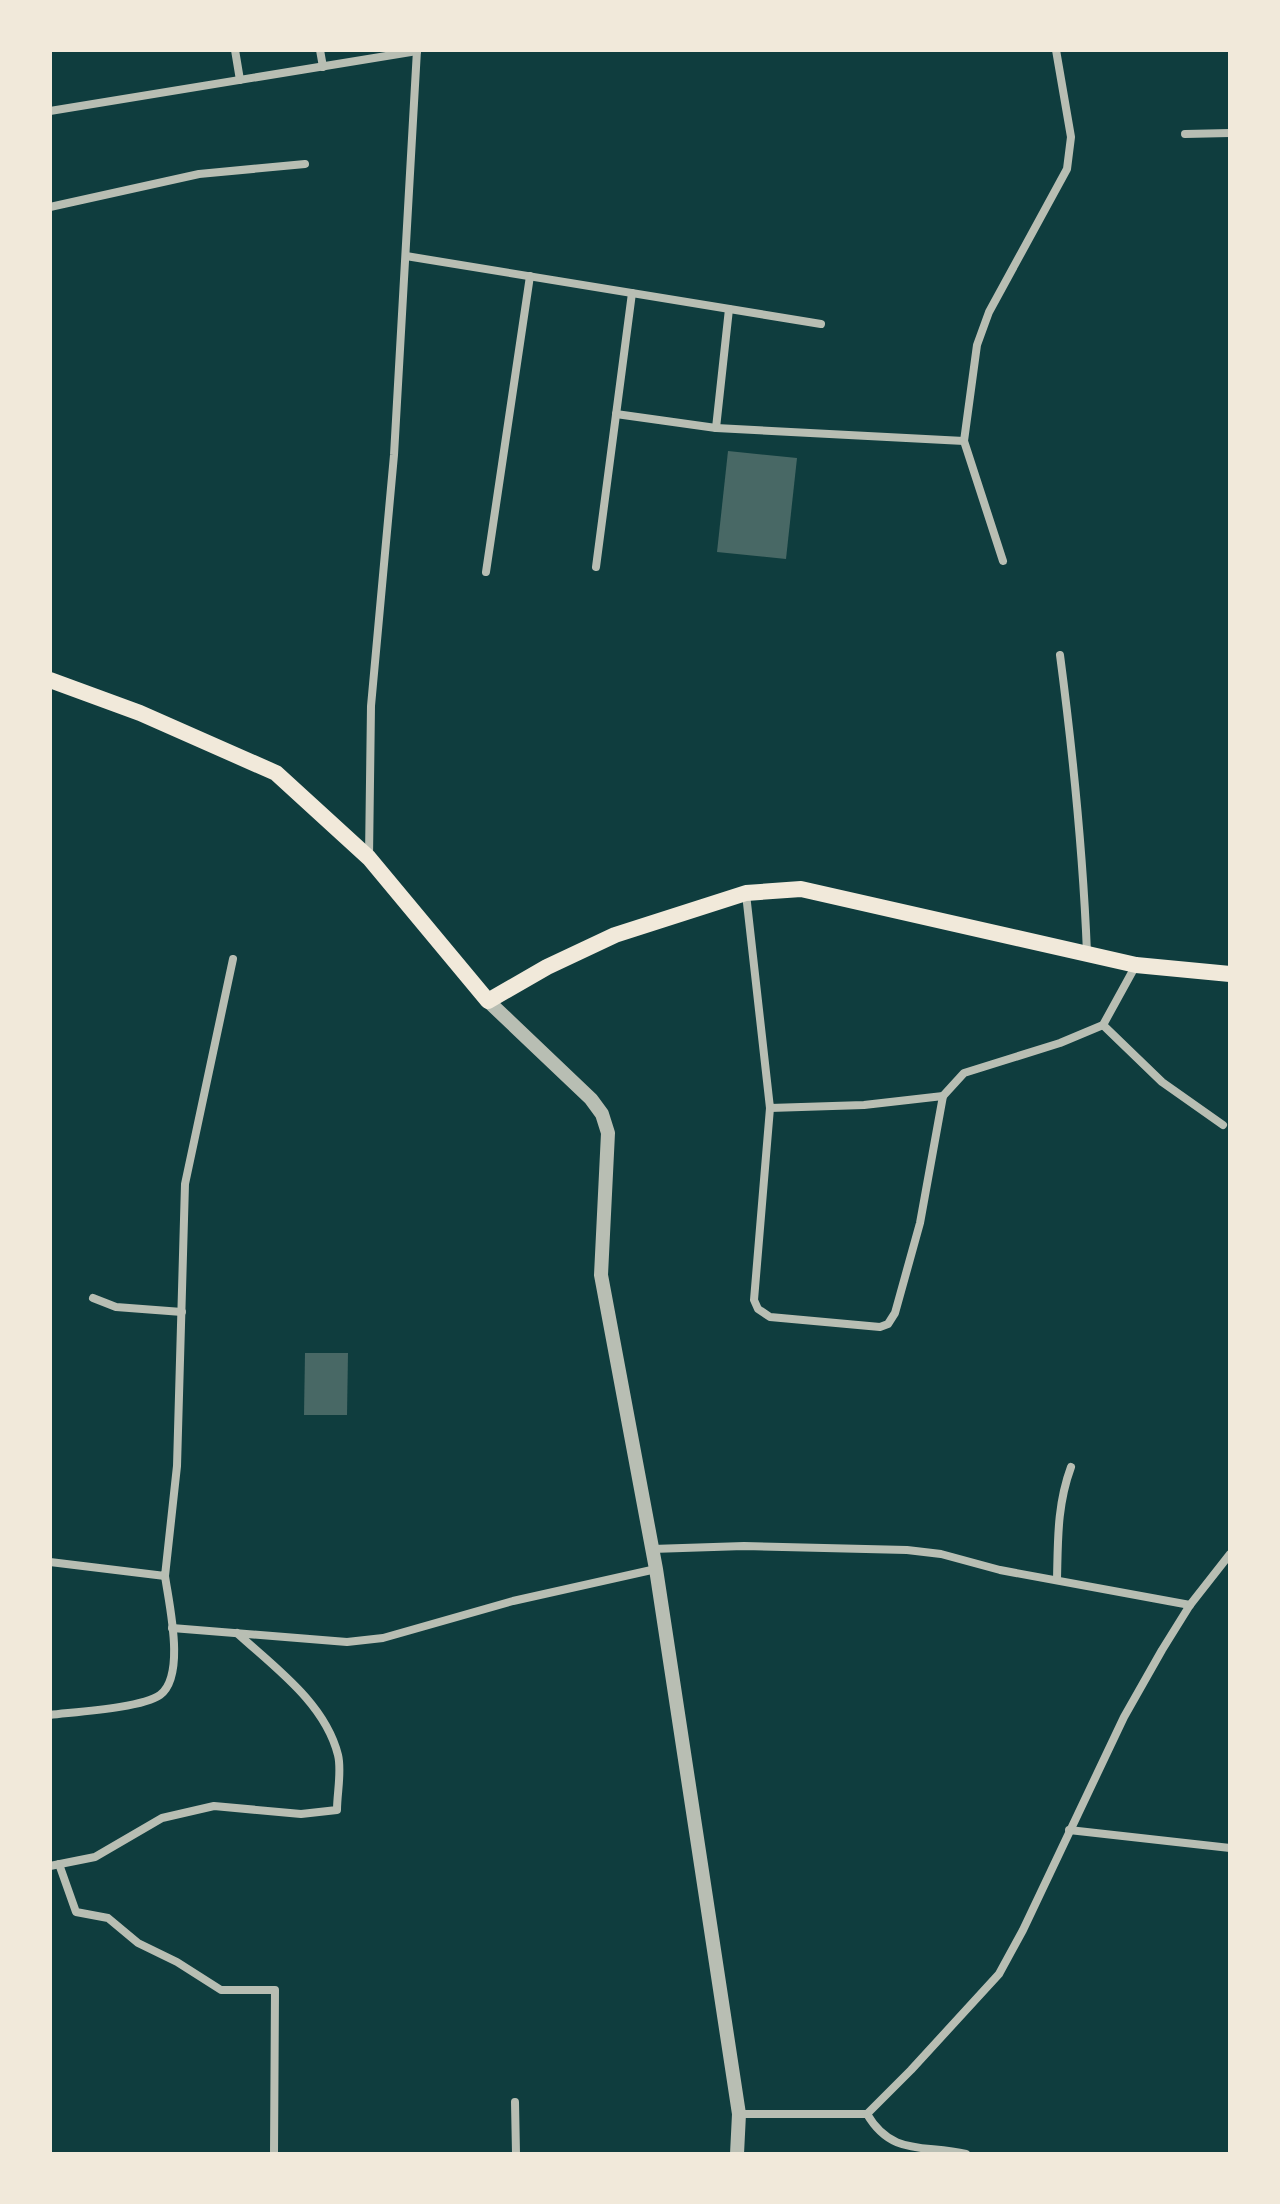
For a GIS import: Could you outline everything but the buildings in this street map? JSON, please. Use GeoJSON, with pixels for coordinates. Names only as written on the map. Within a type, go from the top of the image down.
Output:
{"type":"FeatureCollection","features":[{"type":"Feature","properties":{"kind":"main road"},"geometry":{"type":"LineString","coordinates":[[50,680],[140,713],[276,773],[369,858],[488,1001],[547,967],[615,935],[746,893],[801,889],[1136,965],[1230,974]]}},
{"type":"Feature","properties":{"kind":"street"},"geometry":{"type":"LineString","coordinates":[[235,50],[240,80]]}},
{"type":"Feature","properties":{"kind":"street"},"geometry":{"type":"LineString","coordinates":[[320,50],[323,67]]}},
{"type":"Feature","properties":{"kind":"street"},"geometry":{"type":"LineString","coordinates":[[1003,561],[964,441],[977,345],[989,312],[1067,169],[1071,137],[1056,50]]}},
{"type":"Feature","properties":{"kind":"street"},"geometry":{"type":"LineString","coordinates":[[50,111],[417,51],[394,455],[371,706],[369,858]]}},
{"type":"Feature","properties":{"kind":"street"},"geometry":{"type":"LineString","coordinates":[[1185,134],[1230,133]]}},
{"type":"Feature","properties":{"kind":"street"},"geometry":{"type":"LineString","coordinates":[[50,207],[199,174],[305,164]]}},
{"type":"Feature","properties":{"kind":"street"},"geometry":{"type":"LineString","coordinates":[[406,256],[821,324]]}},
{"type":"Feature","properties":{"kind":"street"},"geometry":{"type":"LineString","coordinates":[[486,572],[530,276]]}},
{"type":"Feature","properties":{"kind":"street"},"geometry":{"type":"LineString","coordinates":[[596,567],[632,293]]}},
{"type":"Feature","properties":{"kind":"street"},"geometry":{"type":"LineString","coordinates":[[716,428],[729,309]]}},
{"type":"Feature","properties":{"kind":"street"},"geometry":{"type":"LineString","coordinates":[[616,414],[716,428],[964,441]]}},
{"type":"Feature","properties":{"kind":"street"},"geometry":{"type":"LineString","coordinates":[[1060,655],[1075,771],[1087,953]]}},
{"type":"Feature","properties":{"kind":"street"},"geometry":{"type":"LineString","coordinates":[[746,893],[770,1108],[754,1300],[758,1309],[770,1317],[880,1327],[888,1324],[895,1313],[920,1223],[943,1096],[964,1073],[1060,1043],[1103,1025],[1136,965]]}},
{"type":"Feature","properties":{"kind":"street"},"geometry":{"type":"LineString","coordinates":[[50,1715],[139,1703],[159,1696],[170,1682],[173,1670],[172,1628],[165,1576],[177,1466],[185,1184],[233,959]]}},
{"type":"Feature","properties":{"kind":"street"},"geometry":{"type":"LineString","coordinates":[[488,1001],[591,1099],[602,1114],[608,1133],[601,1275],[656,1569],[739,2114],[737,2154]]}},
{"type":"Feature","properties":{"kind":"street"},"geometry":{"type":"LineString","coordinates":[[1103,1025],[1162,1082],[1223,1125]]}},
{"type":"Feature","properties":{"kind":"street"},"geometry":{"type":"LineString","coordinates":[[770,1108],[864,1105],[943,1096]]}},
{"type":"Feature","properties":{"kind":"street"},"geometry":{"type":"LineString","coordinates":[[93,1298],[116,1307],[182,1312]]}},
{"type":"Feature","properties":{"kind":"street"},"geometry":{"type":"LineString","coordinates":[[1057,1579],[1058,1516],[1061,1494],[1071,1467]]}},
{"type":"Feature","properties":{"kind":"street"},"geometry":{"type":"LineString","coordinates":[[652,1549],[744,1546],[907,1550],[941,1554],[1000,1570],[1190,1605]]}},
{"type":"Feature","properties":{"kind":"street"},"geometry":{"type":"LineString","coordinates":[[739,2114],[867,2114],[999,1974],[1124,1717],[1190,1605],[1230,1554]]}},
{"type":"Feature","properties":{"kind":"street"},"geometry":{"type":"LineString","coordinates":[[50,1562],[165,1576]]}},
{"type":"Feature","properties":{"kind":"street"},"geometry":{"type":"LineString","coordinates":[[172,1628],[347,1642],[383,1638],[513,1601],[656,1569]]}},
{"type":"Feature","properties":{"kind":"street"},"geometry":{"type":"LineString","coordinates":[[237,1633],[294,1685],[326,1725],[339,1757],[337,1810],[301,1814],[214,1806],[162,1818],[95,1857],[55,1865],[76,1912],[108,1918],[138,1943],[177,1962],[221,1990],[275,1990],[274,2154]]}},
{"type":"Feature","properties":{"kind":"street"},"geometry":{"type":"LineString","coordinates":[[1069,1830],[1230,1848]]}},
{"type":"Feature","properties":{"kind":"street"},"geometry":{"type":"LineString","coordinates":[[515,2102],[516,2154]]}},
{"type":"Feature","properties":{"kind":"street"},"geometry":{"type":"LineString","coordinates":[[867,2114],[876,2130],[905,2147],[966,2154]]}}]}
